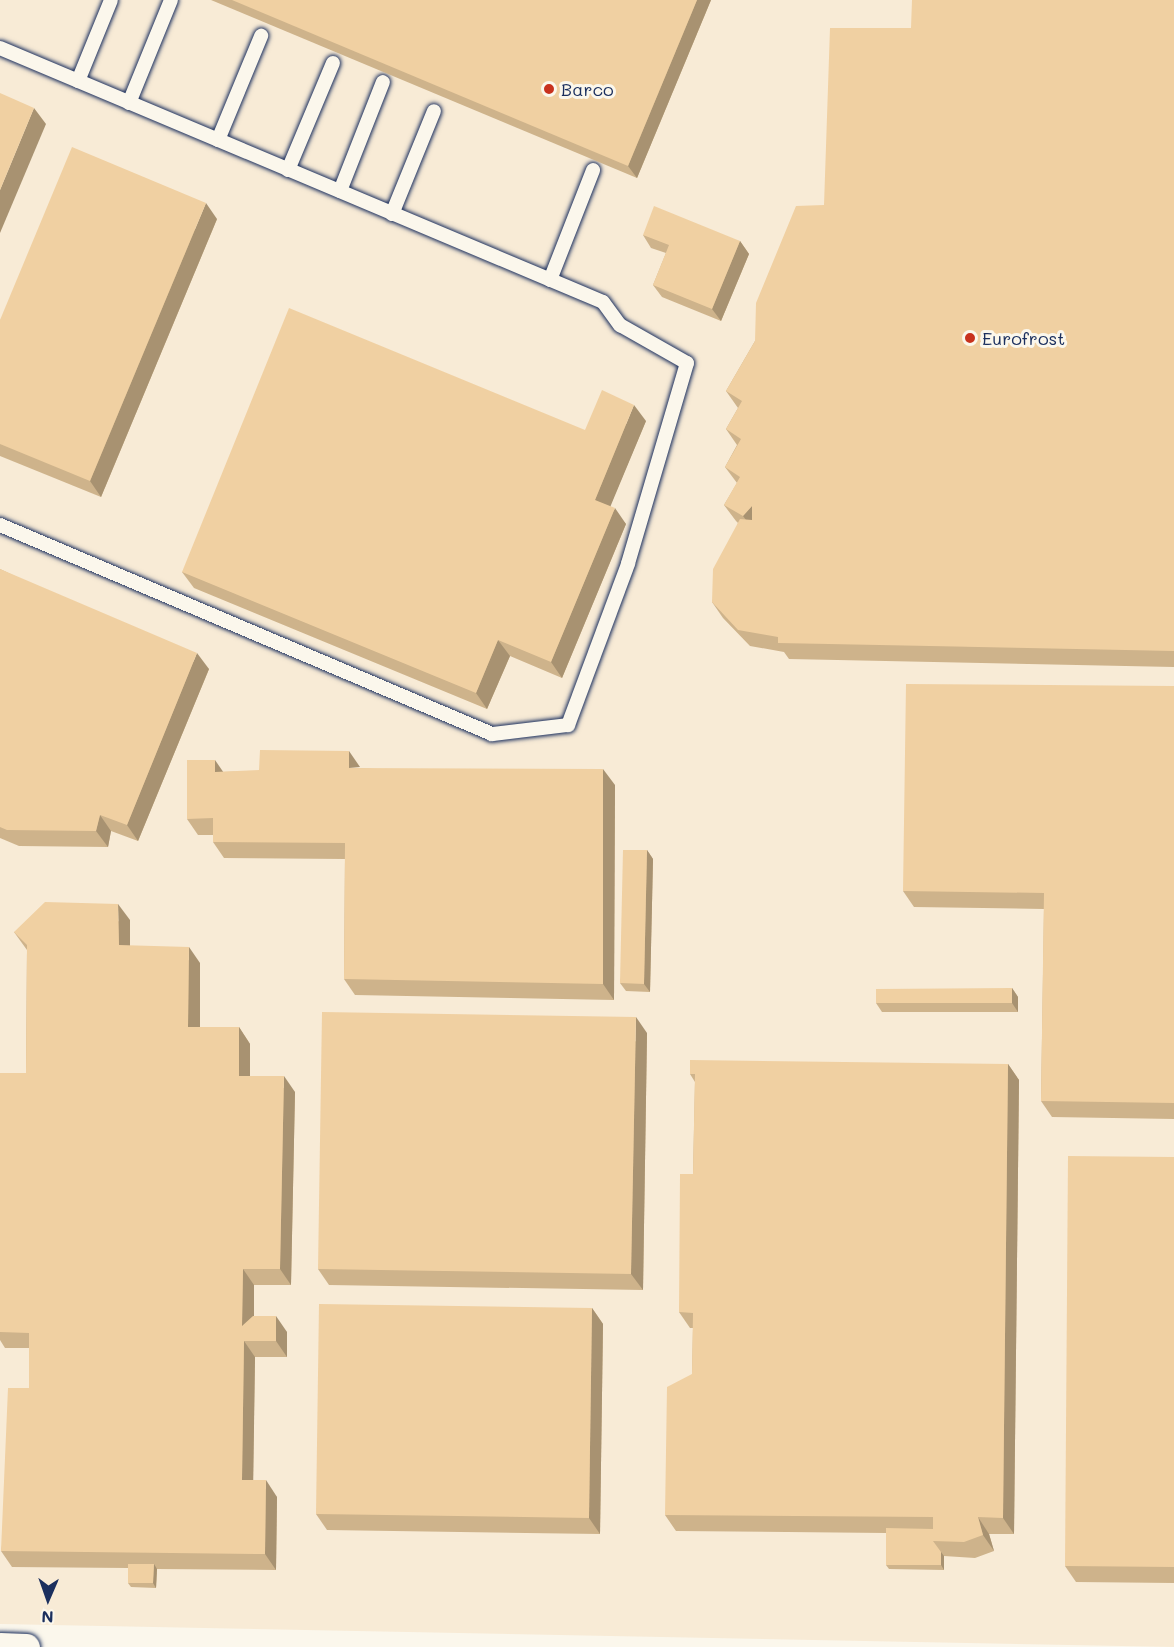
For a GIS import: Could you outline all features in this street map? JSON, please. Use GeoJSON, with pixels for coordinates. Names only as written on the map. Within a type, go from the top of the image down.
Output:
{"type":"FeatureCollection","features":[{"type":"Feature","properties":{"kind":"street"},"geometry":{"type":"LineString","coordinates":[[0,1646],[26,1647]]}},
{"type":"Feature","properties":{"kind":"lane"},"geometry":{"type":"LineString","coordinates":[[78,81],[111,0]]}},
{"type":"Feature","properties":{"kind":"lane"},"geometry":{"type":"LineString","coordinates":[[129,103],[171,0]]}},
{"type":"Feature","properties":{"kind":"lane"},"geometry":{"type":"LineString","coordinates":[[218,140],[261,36]]}},
{"type":"Feature","properties":{"kind":"lane"},"geometry":{"type":"LineString","coordinates":[[0,48],[603,302],[620,325],[687,363],[628,564],[568,725],[492,734],[0,525]]}},
{"type":"Feature","properties":{"kind":"lane"},"geometry":{"type":"LineString","coordinates":[[288,170],[333,63]]}},
{"type":"Feature","properties":{"kind":"lane"},"geometry":{"type":"LineString","coordinates":[[340,191],[383,82]]}},
{"type":"Feature","properties":{"kind":"lane"},"geometry":{"type":"LineString","coordinates":[[392,214],[434,111]]}},
{"type":"Feature","properties":{"kind":"lane"},"geometry":{"type":"LineString","coordinates":[[550,280],[593,170]]}},
{"type":"Feature","properties":{"kind":"shaded area"},"geometry":{"type":"Polygon","coordinates":[[[0,0],[1174,0],[1174,1647],[0,1624],[0,0]]]}},
{"type":"Feature","properties":{"kind":"building","name":"Barco"},"geometry":{"type":"Polygon","coordinates":[[[232,0],[697,0],[628,166],[232,0]]]}},
{"type":"Feature","properties":{"kind":"building","name":"Eurofrost"},"geometry":{"type":"Polygon","coordinates":[[[912,0],[1174,0],[1174,651],[778,643],[778,637],[738,630],[712,602],[713,569],[740,519],[752,520],[752,506],[743,516],[724,505],[740,477],[725,467],[741,439],[726,429],[742,401],[726,391],[755,341],[756,303],[796,206],[824,205],[830,28],[911,28],[912,0]]]}},
{"type":"Feature","properties":{"kind":"building"},"geometry":{"type":"Polygon","coordinates":[[[0,93],[34,108],[0,190],[0,93]]]}},
{"type":"Feature","properties":{"kind":"building"},"geometry":{"type":"Polygon","coordinates":[[[72,147],[206,203],[90,481],[0,444],[0,320],[72,147]]]}},
{"type":"Feature","properties":{"kind":"building"},"geometry":{"type":"Polygon","coordinates":[[[654,206],[740,241],[712,309],[653,285],[669,245],[643,235],[654,206]]]}},
{"type":"Feature","properties":{"kind":"building"},"geometry":{"type":"Polygon","coordinates":[[[289,308],[585,430],[602,390],[634,405],[595,500],[615,508],[551,662],[498,640],[476,693],[182,572],[289,308]]]}},
{"type":"Feature","properties":{"kind":"building"},"geometry":{"type":"Polygon","coordinates":[[[0,569],[197,653],[127,825],[100,815],[96,831],[7,830],[0,827],[0,569]]]}},
{"type":"Feature","properties":{"kind":"building"},"geometry":{"type":"Polygon","coordinates":[[[906,684],[1174,686],[1174,1103],[1041,1101],[1044,893],[903,891],[906,684]]]}},
{"type":"Feature","properties":{"kind":"building"},"geometry":{"type":"Polygon","coordinates":[[[260,750],[349,751],[349,768],[603,769],[603,984],[344,979],[345,843],[213,842],[213,818],[187,819],[187,760],[215,760],[215,772],[259,770],[260,750]]]}},
{"type":"Feature","properties":{"kind":"building"},"geometry":{"type":"Polygon","coordinates":[[[623,850],[647,850],[644,984],[620,983],[623,850]]]}},
{"type":"Feature","properties":{"kind":"building"},"geometry":{"type":"Polygon","coordinates":[[[45,902],[118,904],[119,945],[189,947],[188,1027],[239,1027],[239,1076],[284,1076],[280,1269],[243,1269],[242,1326],[253,1316],[276,1316],[276,1341],[244,1341],[242,1480],[266,1480],[265,1554],[1,1551],[8,1388],[29,1388],[29,1333],[0,1332],[0,1073],[26,1073],[27,945],[14,932],[45,902]]]}},
{"type":"Feature","properties":{"kind":"building"},"geometry":{"type":"Polygon","coordinates":[[[1012,988],[1012,1003],[876,1003],[876,989],[1012,988]]]}},
{"type":"Feature","properties":{"kind":"building"},"geometry":{"type":"Polygon","coordinates":[[[322,1012],[636,1017],[631,1274],[318,1269],[322,1012]]]}},
{"type":"Feature","properties":{"kind":"building"},"geometry":{"type":"Polygon","coordinates":[[[690,1060],[1008,1064],[1003,1518],[978,1517],[983,1535],[964,1542],[933,1541],[933,1517],[665,1515],[667,1387],[692,1374],[693,1313],[679,1312],[680,1174],[693,1174],[695,1074],[690,1074],[690,1060]]]}},
{"type":"Feature","properties":{"kind":"building"},"geometry":{"type":"Polygon","coordinates":[[[1068,1156],[1174,1157],[1174,1567],[1065,1566],[1068,1156]]]}},
{"type":"Feature","properties":{"kind":"building"},"geometry":{"type":"Polygon","coordinates":[[[319,1304],[592,1308],[589,1518],[316,1514],[319,1304]]]}},
{"type":"Feature","properties":{"kind":"building"},"geometry":{"type":"Polygon","coordinates":[[[886,1528],[933,1529],[933,1541],[941,1552],[941,1565],[886,1565],[886,1528]]]}},
{"type":"Feature","properties":{"kind":"building"},"geometry":{"type":"Polygon","coordinates":[[[128,1564],[154,1564],[153,1583],[128,1583],[128,1564]]]}},
{"type":"Feature","properties":{"kind":"place","name":"Barco"},"geometry":{"type":"Point","coordinates":[549,89]}},
{"type":"Feature","properties":{"kind":"place","name":"Eurofrost"},"geometry":{"type":"Point","coordinates":[970,338]}}]}
